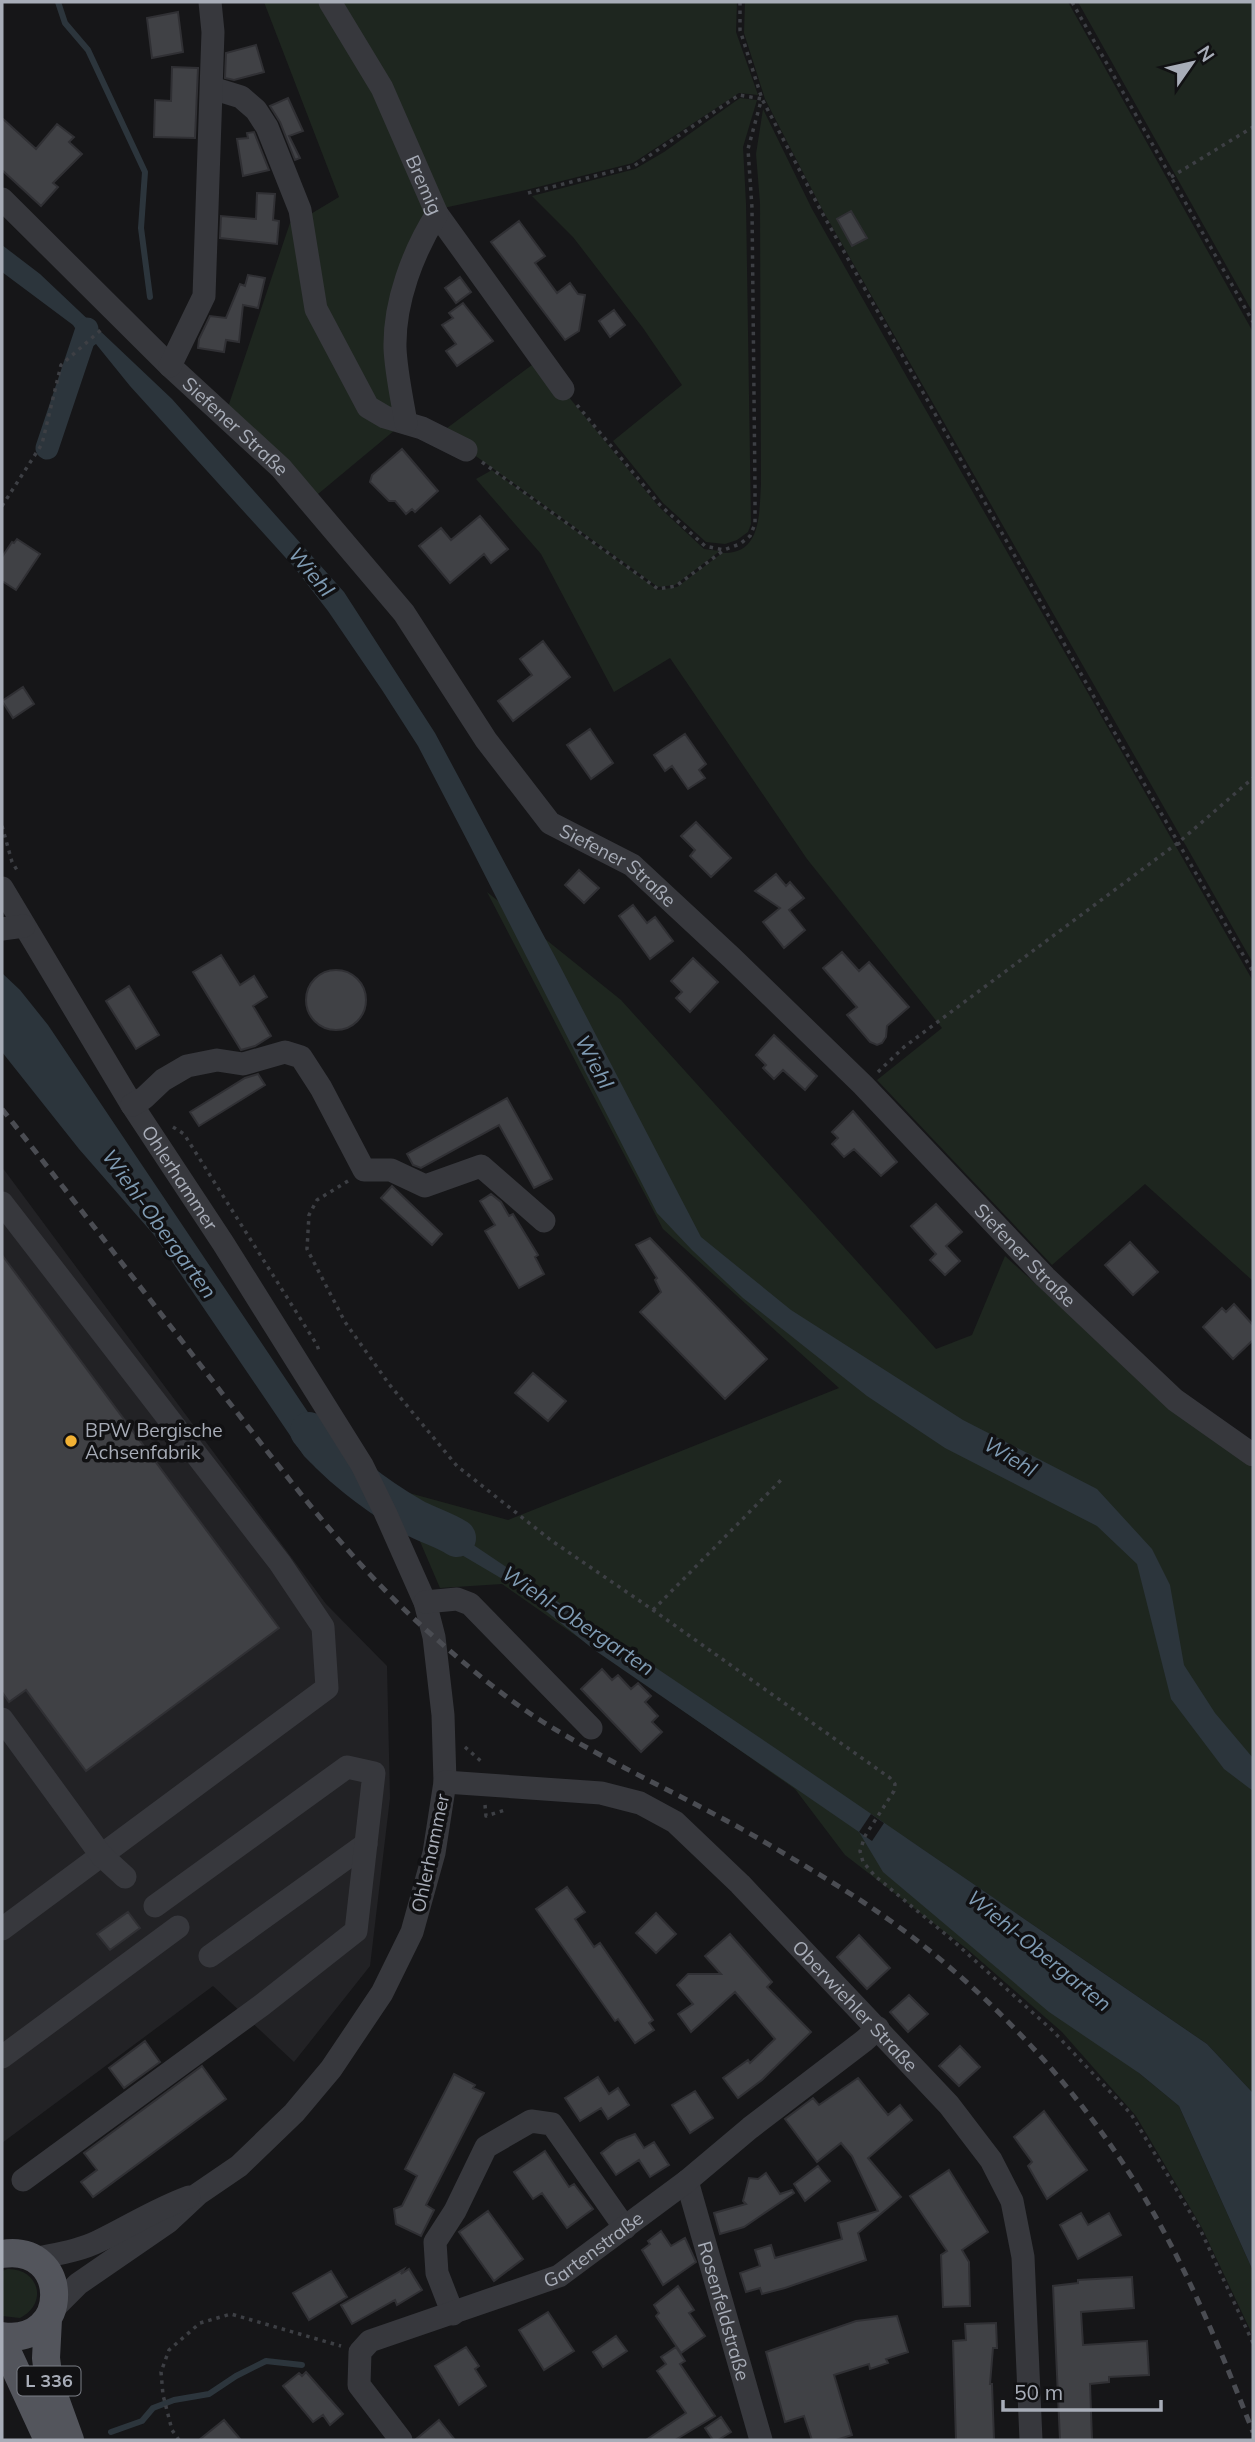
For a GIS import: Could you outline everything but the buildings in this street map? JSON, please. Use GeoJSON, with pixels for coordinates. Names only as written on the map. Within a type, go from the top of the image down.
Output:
{"type":"FeatureCollection","features":[{"type":"Feature","properties":{"kind":"main road"},"geometry":{"type":"LineString","coordinates":[[2,2338],[26,2335],[38,2329],[50,2314],[55,2297],[50,2275],[13,2253]]}},
{"type":"Feature","properties":{"kind":"main road","name":"L 336"},"geometry":{"type":"LineString","coordinates":[[50,2314],[46,2358],[49,2382],[71,2440]]}},
{"type":"Feature","properties":{"kind":"main road","name":"L 336"},"geometry":{"type":"LineString","coordinates":[[2,2338],[48,2440]]}},
{"type":"Feature","properties":{"kind":"street"},"geometry":{"type":"LineString","coordinates":[[170,366],[204,296],[214,32],[210,2]]}},
{"type":"Feature","properties":{"kind":"street","name":"Bremig"},"geometry":{"type":"LineString","coordinates":[[330,2],[382,88],[437,214],[422,238],[401,298],[395,347],[395,420]]}},
{"type":"Feature","properties":{"kind":"street"},"geometry":{"type":"LineString","coordinates":[[212,88],[241,97],[256,110],[267,127],[300,210],[316,309],[368,407],[395,420],[422,428],[466,450]]}},
{"type":"Feature","properties":{"kind":"street","name":"Siefener Straße"},"geometry":{"type":"LineString","coordinates":[[2,199],[170,366],[281,468],[404,613],[486,740],[550,823],[632,865],[863,1085],[1045,1277],[1175,1400],[1253,1455]]}},
{"type":"Feature","properties":{"kind":"street"},"geometry":{"type":"LineString","coordinates":[[437,214],[563,388]]}},
{"type":"Feature","properties":{"kind":"street","name":"Ohlerhammer"},"geometry":{"type":"LineString","coordinates":[[2,888],[13,928],[231,1255],[362,1465],[425,1602],[434,1637],[443,1716],[445,1782],[434,1853],[412,1932],[382,1993],[331,2068],[294,2113],[239,2166],[198,2194],[168,2222],[78,2284],[50,2314]]}},
{"type":"Feature","properties":{"kind":"street"},"geometry":{"type":"LineString","coordinates":[[132,1105],[163,1080],[187,1066],[217,1060],[243,1064],[285,1052],[301,1057],[321,1088],[364,1170],[391,1170],[425,1186],[481,1166],[544,1221]]}},
{"type":"Feature","properties":{"kind":"street"},"geometry":{"type":"LineString","coordinates":[[2,1203],[280,1563],[323,1627],[327,1688],[2,1929]]}},
{"type":"Feature","properties":{"kind":"street"},"geometry":{"type":"LineString","coordinates":[[425,1602],[457,1599],[470,1604],[591,1728]]}},
{"type":"Feature","properties":{"kind":"street"},"geometry":{"type":"LineString","coordinates":[[2,1720],[101,1855],[125,1877]]}},
{"type":"Feature","properties":{"kind":"street"},"geometry":{"type":"LineString","coordinates":[[23,2180],[262,2005],[356,1931],[374,1773],[347,1768],[155,1906]]}},
{"type":"Feature","properties":{"kind":"street","name":"Oberwiehler Straße"},"geometry":{"type":"LineString","coordinates":[[445,1782],[601,1793],[640,1803],[675,1822],[722,1866],[949,2105],[991,2160],[1012,2201],[1023,2257],[1031,2440]]}},
{"type":"Feature","properties":{"kind":"street"},"geometry":{"type":"LineString","coordinates":[[210,1956],[366,1844]]}},
{"type":"Feature","properties":{"kind":"street"},"geometry":{"type":"LineString","coordinates":[[2,2057],[178,1927]]}},
{"type":"Feature","properties":{"kind":"street","name":"Gartenstraße"},"geometry":{"type":"LineString","coordinates":[[360,2351],[370,2341],[559,2276],[687,2181],[878,2028]]}},
{"type":"Feature","properties":{"kind":"street"},"geometry":{"type":"LineString","coordinates":[[453,2314],[437,2273],[435,2242],[455,2211],[486,2147],[531,2121],[552,2124],[625,2228]]}},
{"type":"Feature","properties":{"kind":"street","name":"Rosenfeldstraße"},"geometry":{"type":"LineString","coordinates":[[687,2181],[761,2440]]}},
{"type":"Feature","properties":{"kind":"street","name":"Ohlerhammer"},"geometry":{"type":"LineString","coordinates":[[13,2253],[69,2252],[97,2242],[159,2208],[198,2194]]}},
{"type":"Feature","properties":{"kind":"street"},"geometry":{"type":"LineString","coordinates":[[360,2351],[359,2385],[401,2440]]}},
{"type":"Feature","properties":{"kind":"path"},"geometry":{"type":"LineString","coordinates":[[740,2],[740,30],[762,99],[820,209],[1098,704],[1253,972]]}},
{"type":"Feature","properties":{"kind":"path"},"geometry":{"type":"LineString","coordinates":[[1072,2],[1253,322]]}},
{"type":"Feature","properties":{"kind":"path"},"geometry":{"type":"LineString","coordinates":[[528,193],[634,166],[739,95],[762,99]]}},
{"type":"Feature","properties":{"kind":"path"},"geometry":{"type":"LineString","coordinates":[[466,450],[658,589],[676,586],[724,550],[740,544],[750,536],[755,524],[752,208],[747,164],[748,149],[762,99]]}},
{"type":"Feature","properties":{"kind":"path"},"geometry":{"type":"LineString","coordinates":[[1171,177],[1253,127]]}},
{"type":"Feature","properties":{"kind":"path"},"geometry":{"type":"LineString","coordinates":[[2,506],[42,444],[61,365],[119,314]]}},
{"type":"Feature","properties":{"kind":"path"},"geometry":{"type":"LineString","coordinates":[[563,388],[660,505],[705,547],[724,550]]}},
{"type":"Feature","properties":{"kind":"path"},"geometry":{"type":"LineString","coordinates":[[863,1085],[904,1047],[1180,842],[1253,778]]}},
{"type":"Feature","properties":{"kind":"path"},"geometry":{"type":"LineString","coordinates":[[364,1170],[317,1200],[309,1215],[307,1249],[345,1322],[389,1384],[457,1466],[552,1541],[890,1778],[895,1784],[894,1791],[864,1836],[860,1851],[863,1862],[875,1876],[950,1938],[1052,2030],[1131,2114],[1200,2229],[1253,2343]]}},
{"type":"Feature","properties":{"kind":"path"},"geometry":{"type":"LineString","coordinates":[[653,1610],[781,1480]]}},
{"type":"Feature","properties":{"kind":"path"},"geometry":{"type":"LineString","coordinates":[[179,2440],[172,2430],[163,2395],[162,2372],[169,2350],[200,2323],[232,2314],[360,2351]]}},
{"type":"Feature","properties":{"kind":"shaded area"},"geometry":{"type":"Polygon","coordinates":[[[264,2],[323,2],[379,90],[428,215],[397,297],[402,420],[385,415],[318,308],[309,215],[339,197],[264,2]]]}},
{"type":"Feature","properties":{"kind":"shaded area"},"geometry":{"type":"Polygon","coordinates":[[[336,2],[737,2],[736,32],[758,95],[739,93],[633,163],[439,209],[336,2]]]}},
{"type":"Feature","properties":{"kind":"shaded area"},"geometry":{"type":"Polygon","coordinates":[[[745,2],[1068,2],[1253,332],[1253,963],[822,209],[765,99],[744,33],[745,2]]]}},
{"type":"Feature","properties":{"kind":"shaded area"},"geometry":{"type":"Polygon","coordinates":[[[1078,2],[1253,2],[1253,313],[1078,2]]]}},
{"type":"Feature","properties":{"kind":"shaded area"},"geometry":{"type":"Polygon","coordinates":[[[740,98],[757,100],[743,147],[751,524],[748,532],[725,544],[706,542],[663,503],[613,441],[682,385],[643,328],[573,237],[532,196],[635,169],[664,152],[740,98]]]}},
{"type":"Feature","properties":{"kind":"shaded area"},"geometry":{"type":"Polygon","coordinates":[[[763,109],[812,209],[1253,981],[1253,1281],[1145,1184],[1052,1265],[877,1080],[942,1028],[807,859],[670,658],[614,692],[541,554],[476,479],[492,470],[658,590],[677,587],[722,553],[735,552],[745,547],[756,530],[761,485],[760,203],[756,154],[763,109]]]}},
{"type":"Feature","properties":{"kind":"shaded area"},"geometry":{"type":"Polygon","coordinates":[[[299,219],[345,371],[401,425],[312,499],[226,413],[290,223],[299,219]]]}},
{"type":"Feature","properties":{"kind":"shaded area"},"geometry":{"type":"Polygon","coordinates":[[[540,359],[659,507],[704,549],[720,551],[675,585],[658,587],[466,449],[439,434],[540,359]]]}},
{"type":"Feature","properties":{"kind":"shaded area"},"geometry":{"type":"Polygon","coordinates":[[[487,892],[621,1000],[936,1349],[972,1335],[1005,1256],[1175,1410],[1253,1468],[1253,2093],[1207,2044],[906,1838],[1139,2073],[1179,2106],[1253,2271],[1253,2336],[1202,2228],[1136,2116],[1062,2032],[967,1949],[845,1855],[795,1789],[502,1584],[440,1588],[398,1490],[508,1520],[839,1388],[663,1229],[487,892]]]}},
{"type":"Feature","properties":{"kind":"shaded area"},"geometry":{"type":"Polygon","coordinates":[[[2,1167],[326,1604],[387,1666],[390,1798],[370,1966],[294,2062],[213,1986],[2,2143],[2,1167]]]}},
{"type":"Feature","properties":{"kind":"shaded area"},"geometry":{"type":"Polygon","coordinates":[[[8,2269],[27,2275],[36,2288],[34,2304],[29,2312],[20,2318],[2,2316],[2,2271],[8,2269]]]}},
{"type":"Feature","properties":{"kind":"water","name":"Wiehl"},"geometry":{"type":"Polygon","coordinates":[[[2,245],[40,274],[172,399],[344,592],[435,733],[701,1237],[791,1310],[963,1420],[1097,1489],[1152,1549],[1170,1585],[1184,1665],[1215,1713],[1253,1758],[1253,1791],[1224,1769],[1171,1699],[1137,1564],[1097,1526],[945,1448],[867,1396],[743,1298],[657,1213],[418,746],[382,690],[294,567],[130,386],[96,344],[89,349],[73,325],[2,272],[2,245]]]}},
{"type":"Feature","properties":{"kind":"water"},"geometry":{"type":"Polygon","coordinates":[[[2,973],[20,990],[48,1025],[332,1448],[358,1493],[329,1477],[304,1456],[154,1235],[79,1149],[2,1052],[2,973]]]}},
{"type":"Feature","properties":{"kind":"water"},"geometry":{"type":"Polygon","coordinates":[[[398,1490],[426,1513],[1207,2044],[1253,2093],[1253,2271],[1179,2106],[1139,2073],[1049,2012],[883,1872],[859,1832],[593,1649],[516,1587],[416,1528],[398,1490]]]}},
{"type":"Feature","properties":{"kind":"pier"},"geometry":{"type":"Polygon","coordinates":[[[871,1814],[884,1823],[872,1841],[859,1832],[871,1814]]]}},
{"type":"Feature","properties":{"kind":"waterway"},"geometry":{"type":"LineString","coordinates":[[58,2],[65,23],[88,50],[145,172],[141,228],[150,297]]}},
{"type":"Feature","properties":{"kind":"waterway"},"geometry":{"type":"LineString","coordinates":[[47,448],[87,329]]}},
{"type":"Feature","properties":{"kind":"waterway","name":"Wiehl-Obergarten"},"geometry":{"type":"LineString","coordinates":[[309,1431],[330,1456],[371,1490],[413,1517],[457,1538]]}},
{"type":"Feature","properties":{"kind":"waterway"},"geometry":{"type":"LineString","coordinates":[[111,2432],[142,2421],[153,2408],[174,2400],[209,2394],[266,2361],[302,2365]]}},
{"type":"Feature","properties":{"kind":"railway"},"geometry":{"type":"LineString","coordinates":[[2,1109],[323,1521],[376,1581],[433,1636],[486,1681],[543,1722],[745,1831],[869,1906],[948,1966],[1021,2036],[1087,2112],[1143,2195],[1189,2282],[1253,2432]]}},
{"type":"Feature","properties":{"kind":"place","name":"BPW Bergische Achsenfabrik"},"geometry":{"type":"Point","coordinates":[71,1441]}}]}
